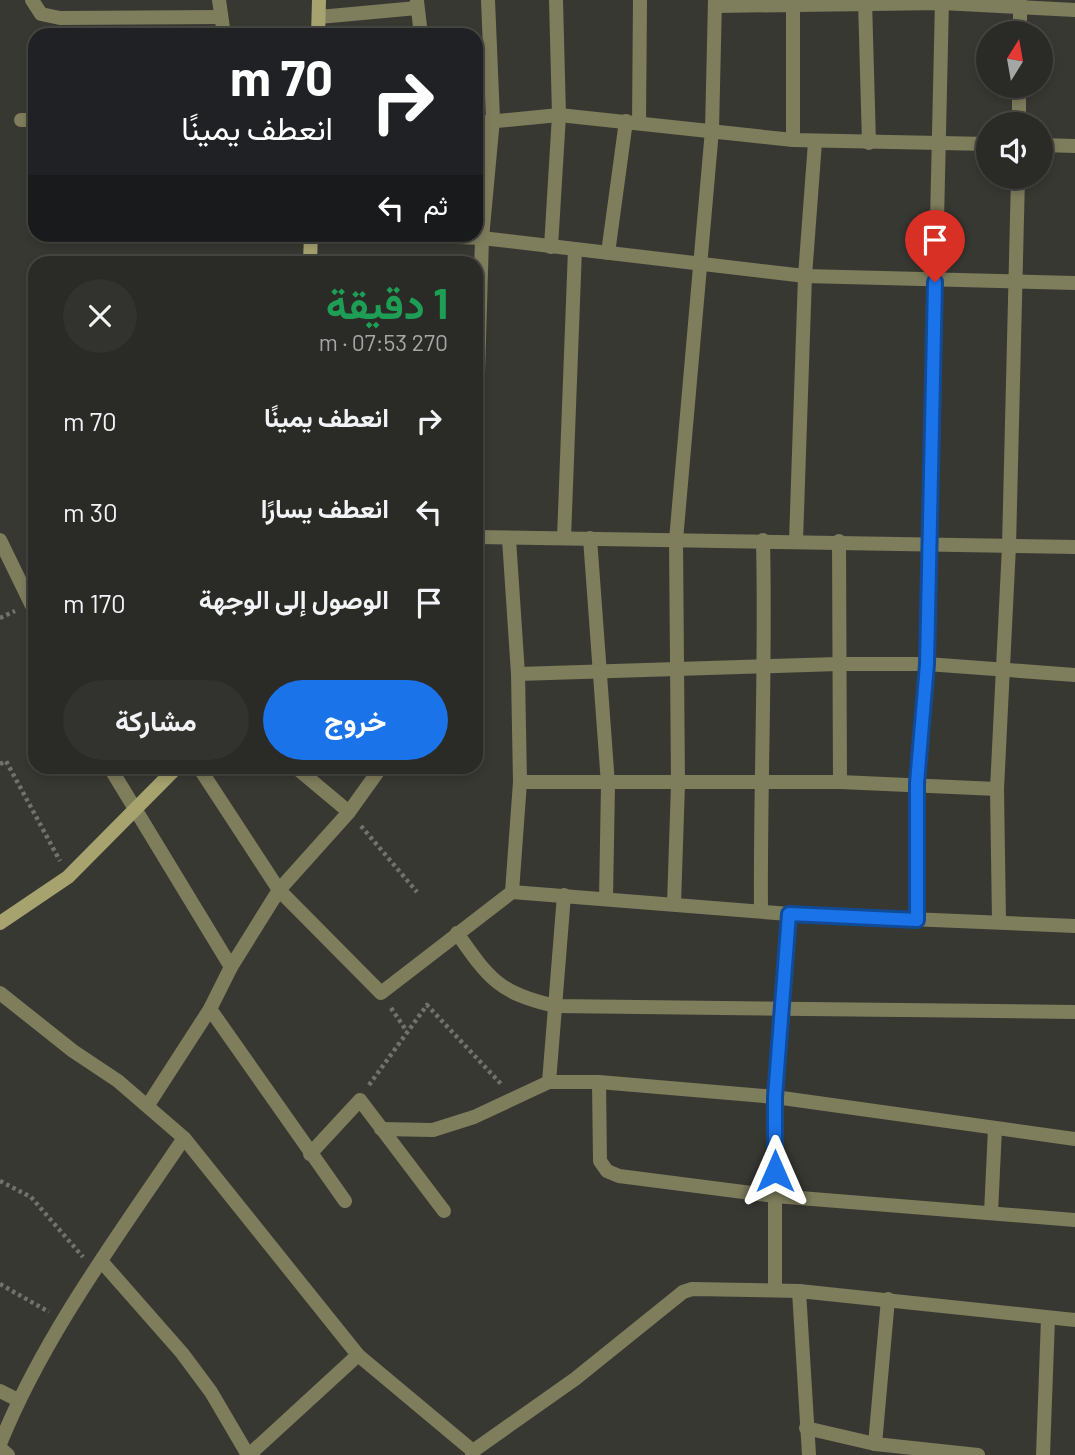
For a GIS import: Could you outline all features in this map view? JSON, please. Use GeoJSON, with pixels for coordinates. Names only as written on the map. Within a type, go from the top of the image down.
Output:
{"type":"FeatureCollection","features":[{"type":"Feature","properties":{"kind":"street"},"geometry":{"type":"LineString","coordinates":[[32,0],[41,14],[60,18],[220,17]]}},
{"type":"Feature","properties":{"kind":"street"},"geometry":{"type":"LineString","coordinates":[[219,0],[222,28]]}},
{"type":"Feature","properties":{"kind":"street"},"geometry":{"type":"LineString","coordinates":[[318,28],[319,0]]}},
{"type":"Feature","properties":{"kind":"street"},"geometry":{"type":"LineString","coordinates":[[483,228],[493,119],[488,0]]}},
{"type":"Feature","properties":{"kind":"street"},"geometry":{"type":"LineString","coordinates":[[551,247],[559,115],[556,0]]}},
{"type":"Feature","properties":{"kind":"street"},"geometry":{"type":"LineString","coordinates":[[608,253],[632,122],[640,0]]}},
{"type":"Feature","properties":{"kind":"street"},"geometry":{"type":"LineString","coordinates":[[793,1],[793,140]]}},
{"type":"Feature","properties":{"kind":"street"},"geometry":{"type":"LineString","coordinates":[[917,920],[917,783],[927,664],[942,1]]}},
{"type":"Feature","properties":{"kind":"street"},"geometry":{"type":"LineString","coordinates":[[674,904],[678,784],[676,540],[712,130],[715,3],[942,1],[1020,4],[1075,10]]}},
{"type":"Feature","properties":{"kind":"street"},"geometry":{"type":"LineString","coordinates":[[866,2],[869,144]]}},
{"type":"Feature","properties":{"kind":"street"},"geometry":{"type":"LineString","coordinates":[[319,17],[417,4],[420,28]]}},
{"type":"Feature","properties":{"kind":"street"},"geometry":{"type":"LineString","coordinates":[[483,121],[559,115],[815,142],[976,144]]}},
{"type":"Feature","properties":{"kind":"street"},"geometry":{"type":"LineString","coordinates":[[796,541],[806,276],[815,142]]}},
{"type":"Feature","properties":{"kind":"street"},"geometry":{"type":"LineString","coordinates":[[1053,145],[1075,146]]}},
{"type":"Feature","properties":{"kind":"street"},"geometry":{"type":"LineString","coordinates":[[999,921],[997,789],[1009,546],[1017,189]]}},
{"type":"Feature","properties":{"kind":"street"},"geometry":{"type":"LineString","coordinates":[[483,239],[806,276],[935,282],[1075,283]]}},
{"type":"Feature","properties":{"kind":"street"},"geometry":{"type":"LineString","coordinates":[[564,538],[575,249]]}},
{"type":"Feature","properties":{"kind":"street"},"geometry":{"type":"LineString","coordinates":[[483,537],[839,541],[1075,547]]}},
{"type":"Feature","properties":{"kind":"street"},"geometry":{"type":"LineString","coordinates":[[590,538],[608,784],[606,899]]}},
{"type":"Feature","properties":{"kind":"street"},"geometry":{"type":"LineString","coordinates":[[509,539],[518,674],[520,782],[512,892]]}},
{"type":"Feature","properties":{"kind":"street"},"geometry":{"type":"LineString","coordinates":[[0,540],[28,598]]}},
{"type":"Feature","properties":{"kind":"street"},"geometry":{"type":"LineString","coordinates":[[761,910],[760,784],[766,664],[763,540]]}},
{"type":"Feature","properties":{"kind":"street"},"geometry":{"type":"LineString","coordinates":[[839,541],[839,782]]}},
{"type":"Feature","properties":{"kind":"street"},"geometry":{"type":"LineString","coordinates":[[518,674],[678,670],[766,664],[927,664],[1075,675]]}},
{"type":"Feature","properties":{"kind":"street"},"geometry":{"type":"LineString","coordinates":[[114,774],[231,967]]}},
{"type":"Feature","properties":{"kind":"street"},"geometry":{"type":"LineString","coordinates":[[0,923],[68,877],[170,774]]}},
{"type":"Feature","properties":{"kind":"street"},"geometry":{"type":"LineString","coordinates":[[203,774],[279,890],[381,993],[512,892],[789,914],[1075,926]]}},
{"type":"Feature","properties":{"kind":"street"},"geometry":{"type":"LineString","coordinates":[[304,774],[349,812]]}},
{"type":"Feature","properties":{"kind":"street"},"geometry":{"type":"LineString","coordinates":[[148,1105],[210,1009],[231,967],[279,890],[349,812],[376,774]]}},
{"type":"Feature","properties":{"kind":"street"},"geometry":{"type":"LineString","coordinates":[[520,782],[917,783],[997,789]]}},
{"type":"Feature","properties":{"kind":"street"},"geometry":{"type":"LineString","coordinates":[[549,1082],[564,895]]}},
{"type":"Feature","properties":{"kind":"street"},"geometry":{"type":"LineString","coordinates":[[775,1289],[775,1097],[789,914]]}},
{"type":"Feature","properties":{"kind":"street"},"geometry":{"type":"LineString","coordinates":[[457,933],[482,970],[498,984],[520,998],[555,1006],[1075,1012]]}},
{"type":"Feature","properties":{"kind":"street"},"geometry":{"type":"LineString","coordinates":[[0,993],[148,1105],[184,1138],[358,1355],[472,1453],[575,1379],[683,1292],[775,1289],[1075,1320]]}},
{"type":"Feature","properties":{"kind":"street"},"geometry":{"type":"LineString","coordinates":[[210,1009],[345,1201]]}},
{"type":"Feature","properties":{"kind":"street"},"geometry":{"type":"LineString","coordinates":[[381,1129],[433,1130],[474,1117],[549,1082],[599,1082],[775,1097],[1075,1139]]}},
{"type":"Feature","properties":{"kind":"street"},"geometry":{"type":"LineString","coordinates":[[599,1082],[600,1161],[607,1171],[620,1176],[775,1196],[1075,1220]]}},
{"type":"Feature","properties":{"kind":"street"},"geometry":{"type":"LineString","coordinates":[[310,1154],[360,1100],[444,1211]]}},
{"type":"Feature","properties":{"kind":"street"},"geometry":{"type":"LineString","coordinates":[[991,1213],[995,1128]]}},
{"type":"Feature","properties":{"kind":"street"},"geometry":{"type":"LineString","coordinates":[[8,1455],[0,1446],[18,1400],[99,1267],[184,1138]]}},
{"type":"Feature","properties":{"kind":"street"},"geometry":{"type":"LineString","coordinates":[[99,1267],[182,1353],[211,1392],[248,1455],[358,1355]]}},
{"type":"Feature","properties":{"kind":"street"},"geometry":{"type":"LineString","coordinates":[[799,1291],[809,1455]]}},
{"type":"Feature","properties":{"kind":"street"},"geometry":{"type":"LineString","coordinates":[[875,1444],[888,1299]]}},
{"type":"Feature","properties":{"kind":"street"},"geometry":{"type":"LineString","coordinates":[[1044,1455],[1048,1318]]}},
{"type":"Feature","properties":{"kind":"street"},"geometry":{"type":"LineString","coordinates":[[0,1391],[18,1400]]}},
{"type":"Feature","properties":{"kind":"street"},"geometry":{"type":"LineString","coordinates":[[806,1428],[875,1444],[978,1455]]}},
{"type":"Feature","properties":{"kind":"path"},"geometry":{"type":"LineString","coordinates":[[0,764],[6,761],[68,877]]}},
{"type":"Feature","properties":{"kind":"path"},"geometry":{"type":"LineString","coordinates":[[349,812],[417,892]]}},
{"type":"Feature","properties":{"kind":"path"},"geometry":{"type":"LineString","coordinates":[[381,993],[406,1030]]}},
{"type":"Feature","properties":{"kind":"path"},"geometry":{"type":"LineString","coordinates":[[360,1100],[406,1030],[427,1005],[515,1098]]}},
{"type":"Feature","properties":{"kind":"path"},"geometry":{"type":"LineString","coordinates":[[0,1181],[31,1197],[99,1267]]}},
{"type":"Feature","properties":{"kind":"path"},"geometry":{"type":"LineString","coordinates":[[0,1284],[65,1321]]}},
{"type":"Feature","properties":{"kind":"route"},"geometry":{"type":"LineString","coordinates":[[775,1171],[775,1097],[789,914],[917,920],[917,783],[927,664],[935,282]]}}]}
